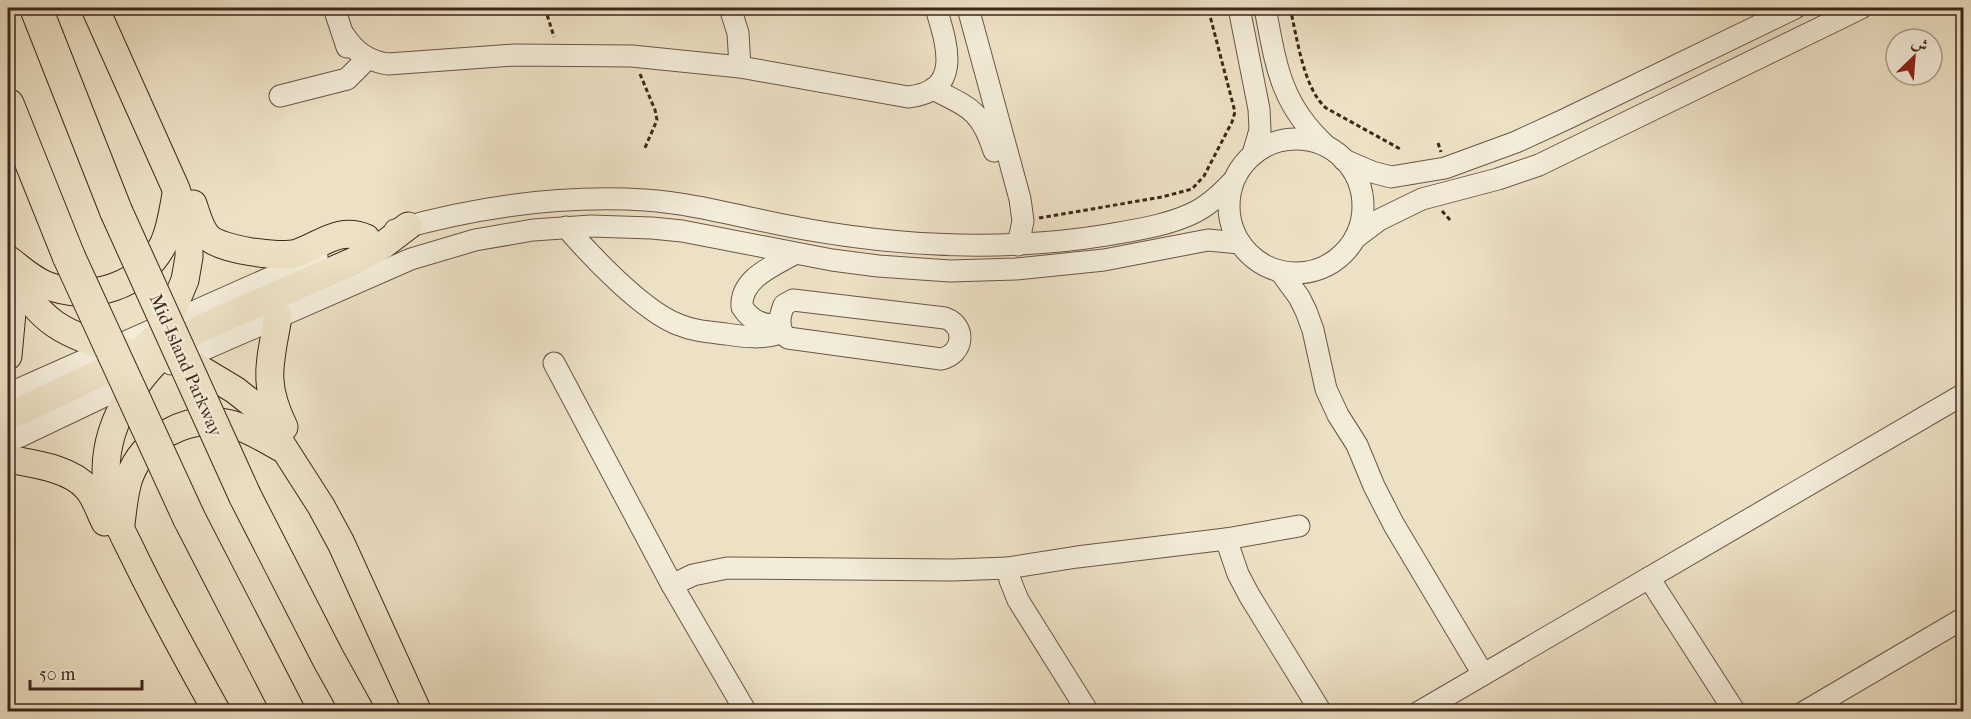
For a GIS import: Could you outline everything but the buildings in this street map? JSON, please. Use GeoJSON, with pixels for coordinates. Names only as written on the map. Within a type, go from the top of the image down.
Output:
{"type":"FeatureCollection","features":[{"type":"Feature","properties":{"kind":"highway","name":"Mid-Island Parkway"},"geometry":{"type":"LineString","coordinates":[[36,8],[116,211],[245,496],[328,658],[358,711]]}},
{"type":"Feature","properties":{"kind":"highway"},"geometry":{"type":"LineString","coordinates":[[8,105],[69,256],[189,518],[289,711]]}},
{"type":"Feature","properties":{"kind":"main road"},"geometry":{"type":"LineString","coordinates":[[95,8],[176,189],[185,216],[189,239],[185,279],[167,323],[119,415],[107,454],[107,488],[120,528],[146,581],[217,711]]}},
{"type":"Feature","properties":{"kind":"main road"},"geometry":{"type":"LineString","coordinates":[[160,151],[170,155],[179,164],[202,228],[210,239],[219,245],[285,255],[299,252],[343,234],[366,238]]}},
{"type":"Feature","properties":{"kind":"main road"},"geometry":{"type":"LineString","coordinates":[[8,260],[32,278],[56,289],[84,293],[112,289],[142,271],[158,253],[169,229],[176,189]]}},
{"type":"Feature","properties":{"kind":"main road"},"geometry":{"type":"LineString","coordinates":[[8,417],[148,356],[199,329],[369,253],[408,226]]}},
{"type":"Feature","properties":{"kind":"main road"},"geometry":{"type":"LineString","coordinates":[[8,260],[23,291],[49,321],[74,336],[213,376],[254,405],[321,506],[418,711]]}},
{"type":"Feature","properties":{"kind":"main road"},"geometry":{"type":"LineString","coordinates":[[8,289],[12,313],[8,356]]}},
{"type":"Feature","properties":{"kind":"main road"},"geometry":{"type":"LineString","coordinates":[[278,318],[270,362],[269,386],[273,405],[294,446],[290,459]]}},
{"type":"Feature","properties":{"kind":"main road"},"geometry":{"type":"LineString","coordinates":[[120,528],[128,486],[135,466],[151,445],[172,430],[198,422],[225,423],[250,431],[290,459]]}},
{"type":"Feature","properties":{"kind":"main road"},"geometry":{"type":"LineString","coordinates":[[8,459],[66,474],[86,487],[95,500],[121,556],[128,566],[146,581]]}},
{"type":"Feature","properties":{"kind":"street"},"geometry":{"type":"LineString","coordinates":[[334,8],[350,52],[362,64],[376,68],[398,63]]}},
{"type":"Feature","properties":{"kind":"street"},"geometry":{"type":"LineString","coordinates":[[730,8],[738,33],[740,67]]}},
{"type":"Feature","properties":{"kind":"street"},"geometry":{"type":"LineString","coordinates":[[344,35],[362,56],[379,62],[398,63],[524,55],[632,57],[740,67],[789,74],[887,94],[918,96],[938,92],[950,86],[954,72],[953,56],[946,42],[936,8]]}},
{"type":"Feature","properties":{"kind":"street"},"geometry":{"type":"LineString","coordinates":[[968,8],[1020,199],[1023,220],[1020,245],[1025,268]]}},
{"type":"Feature","properties":{"kind":"street"},"geometry":{"type":"LineString","coordinates":[[1239,8],[1259,109],[1260,130],[1253,154]]}},
{"type":"Feature","properties":{"kind":"street"},"geometry":{"type":"LineString","coordinates":[[1265,8],[1277,69],[1283,87],[1300,119],[1325,146],[1344,160],[1391,177],[1445,168],[1516,142],[1795,8]]}},
{"type":"Feature","properties":{"kind":"street"},"geometry":{"type":"LineString","coordinates":[[1325,146],[1303,140],[1269,145],[1253,154],[1240,168],[1233,181],[1228,209],[1231,223],[1240,243],[1254,258],[1266,266],[1295,273],[1310,272],[1324,267],[1337,259],[1355,238],[1379,220],[1422,199],[1498,179],[1539,165],[1861,8]]}},
{"type":"Feature","properties":{"kind":"street"},"geometry":{"type":"LineString","coordinates":[[280,96],[346,79],[362,64]]}},
{"type":"Feature","properties":{"kind":"street"},"geometry":{"type":"LineString","coordinates":[[938,92],[978,114],[988,131],[999,166]]}},
{"type":"Feature","properties":{"kind":"street"},"geometry":{"type":"LineString","coordinates":[[1344,160],[1357,180],[1363,204],[1355,238]]}},
{"type":"Feature","properties":{"kind":"street"},"geometry":{"type":"LineString","coordinates":[[167,323],[292,267],[366,238],[408,226],[520,205],[588,199],[670,203],[714,209],[800,228],[856,237],[949,245],[1020,245],[1112,234],[1181,218],[1209,203],[1233,181]]}},
{"type":"Feature","properties":{"kind":"street"},"geometry":{"type":"LineString","coordinates":[[8,394],[278,318],[380,271],[443,249],[504,235],[566,227],[621,226],[682,231],[832,261],[921,270],[968,271],[1025,268],[1104,260],[1208,240],[1240,243]]}},
{"type":"Feature","properties":{"kind":"street"},"geometry":{"type":"LineString","coordinates":[[566,227],[612,275],[644,304],[666,319],[698,331],[747,337],[767,336],[780,328],[784,305],[793,300],[799,300],[945,318],[958,329],[961,340],[956,351],[941,359],[792,339],[788,338],[780,328],[760,323],[749,316],[742,307],[743,294],[758,276],[794,254]]}},
{"type":"Feature","properties":{"kind":"street"},"geometry":{"type":"LineString","coordinates":[[1281,271],[1299,297],[1310,321],[1326,389],[1338,415],[1357,445],[1394,525],[1483,674]]}},
{"type":"Feature","properties":{"kind":"street"},"geometry":{"type":"LineString","coordinates":[[8,442],[148,356]]}},
{"type":"Feature","properties":{"kind":"street"},"geometry":{"type":"LineString","coordinates":[[554,363],[672,585],[746,711]]}},
{"type":"Feature","properties":{"kind":"street"},"geometry":{"type":"LineString","coordinates":[[1419,711],[1964,394]]}},
{"type":"Feature","properties":{"kind":"street"},"geometry":{"type":"LineString","coordinates":[[672,585],[693,574],[727,568],[952,570],[1008,568],[1077,557],[1226,540],[1299,526]]}},
{"type":"Feature","properties":{"kind":"street"},"geometry":{"type":"LineString","coordinates":[[1226,540],[1238,574],[1249,595],[1321,711]]}},
{"type":"Feature","properties":{"kind":"street"},"geometry":{"type":"LineString","coordinates":[[1008,568],[1018,600],[1088,711]]}},
{"type":"Feature","properties":{"kind":"street"},"geometry":{"type":"LineString","coordinates":[[1649,578],[1735,711]]}},
{"type":"Feature","properties":{"kind":"street"},"geometry":{"type":"LineString","coordinates":[[1804,711],[1964,618]]}},
{"type":"Feature","properties":{"kind":"path"},"geometry":{"type":"LineString","coordinates":[[545,8],[555,39]]}},
{"type":"Feature","properties":{"kind":"path"},"geometry":{"type":"LineString","coordinates":[[1023,220],[1162,197],[1192,189],[1204,176],[1235,112],[1208,8]]}},
{"type":"Feature","properties":{"kind":"path"},"geometry":{"type":"LineString","coordinates":[[1290,8],[1304,65],[1318,101],[1326,108],[1402,150]]}},
{"type":"Feature","properties":{"kind":"path"},"geometry":{"type":"LineString","coordinates":[[632,57],[657,115],[656,126],[647,139],[644,150]]}}]}
